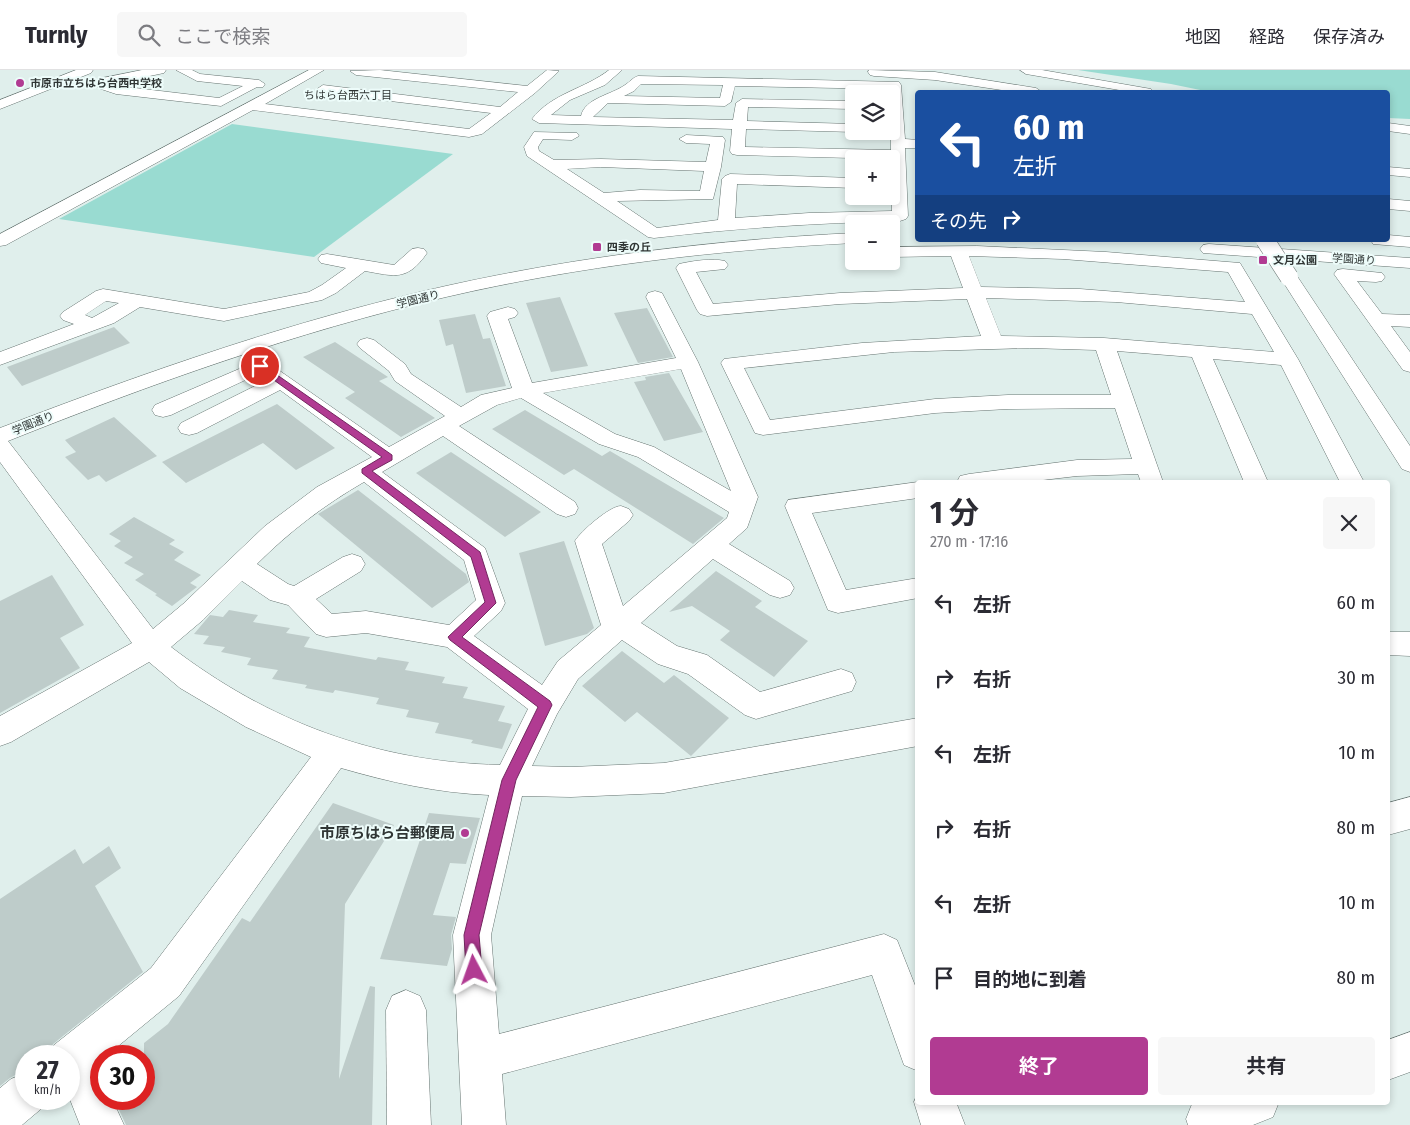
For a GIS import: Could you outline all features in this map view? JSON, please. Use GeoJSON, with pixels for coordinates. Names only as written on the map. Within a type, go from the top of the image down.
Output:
{"type":"FeatureCollection","features":[{"type":"Feature","properties":{"kind":"street"},"geometry":{"type":"LineString","coordinates":[[0,105],[87,70]]}},
{"type":"Feature","properties":{"kind":"street"},"geometry":{"type":"LineString","coordinates":[[160,70],[102,82],[102,85],[116,90],[221,102],[257,84]]}},
{"type":"Feature","properties":{"kind":"street"},"geometry":{"type":"LineString","coordinates":[[182,70],[197,77],[285,87]]}},
{"type":"Feature","properties":{"kind":"street"},"geometry":{"type":"LineString","coordinates":[[0,241],[318,70]]}},
{"type":"Feature","properties":{"kind":"street"},"geometry":{"type":"LineString","coordinates":[[250,106],[469,133],[477,131],[553,71],[540,70]]}},
{"type":"Feature","properties":{"kind":"street"},"geometry":{"type":"LineString","coordinates":[[616,70],[601,82],[565,97],[539,119],[845,128]]}},
{"type":"Feature","properties":{"kind":"street"},"geometry":{"type":"LineString","coordinates":[[1026,70],[1053,77],[1104,83],[1137,90]]}},
{"type":"Feature","properties":{"kind":"street"},"geometry":{"type":"LineString","coordinates":[[864,72],[936,73],[1025,90]]}},
{"type":"Feature","properties":{"kind":"street"},"geometry":{"type":"LineString","coordinates":[[936,73],[936,90]]}},
{"type":"Feature","properties":{"kind":"street"},"geometry":{"type":"LineString","coordinates":[[284,110],[350,74],[531,90]]}},
{"type":"Feature","properties":{"kind":"street"},"geometry":{"type":"LineString","coordinates":[[581,121],[599,102],[630,88],[638,80],[895,85]]}},
{"type":"Feature","properties":{"kind":"street"},"geometry":{"type":"LineString","coordinates":[[606,99],[726,102],[730,82]]}},
{"type":"Feature","properties":{"kind":"street"},"geometry":{"type":"LineString","coordinates":[[315,94],[504,110]]}},
{"type":"Feature","properties":{"kind":"street"},"geometry":{"type":"LineString","coordinates":[[845,105],[742,103],[738,151],[883,140]]}},
{"type":"Feature","properties":{"kind":"street"},"geometry":{"type":"LineString","coordinates":[[632,137],[637,122]]}},
{"type":"Feature","properties":{"kind":"street"},"geometry":{"type":"LineString","coordinates":[[1390,127],[1410,130]]}},
{"type":"Feature","properties":{"kind":"street"},"geometry":{"type":"LineString","coordinates":[[585,136],[539,135],[531,147],[532,153],[654,232],[809,218],[900,216],[898,205]]}},
{"type":"Feature","properties":{"kind":"street"},"geometry":{"type":"LineString","coordinates":[[1390,135],[1410,137]]}},
{"type":"Feature","properties":{"kind":"street"},"geometry":{"type":"LineString","coordinates":[[601,198],[640,195],[707,196],[718,140],[670,139]]}},
{"type":"Feature","properties":{"kind":"street"},"geometry":{"type":"LineString","coordinates":[[900,140],[915,143]]}},
{"type":"Feature","properties":{"kind":"street"},"geometry":{"type":"LineString","coordinates":[[551,165],[602,164],[714,167]]}},
{"type":"Feature","properties":{"kind":"street"},"geometry":{"type":"LineString","coordinates":[[1390,171],[1410,173]]}},
{"type":"Feature","properties":{"kind":"street"},"geometry":{"type":"LineString","coordinates":[[726,224],[730,179],[845,183]]}},
{"type":"Feature","properties":{"kind":"street"},"geometry":{"type":"LineString","coordinates":[[1390,204],[1410,206]]}},
{"type":"Feature","properties":{"kind":"street","name":"学園通り"},"geometry":{"type":"LineString","coordinates":[[0,420],[198,349],[304,317],[426,286],[559,259],[630,248],[780,233],[845,229]]}},
{"type":"Feature","properties":{"kind":"street"},"geometry":{"type":"LineString","coordinates":[[900,230],[913,233]]}},
{"type":"Feature","properties":{"kind":"street"},"geometry":{"type":"LineString","coordinates":[[900,235],[913,233]]}},
{"type":"Feature","properties":{"kind":"street","name":"学園通り"},"geometry":{"type":"LineString","coordinates":[[0,436],[82,404],[209,359],[309,328],[437,294],[626,258],[729,247],[845,239]]}},
{"type":"Feature","properties":{"kind":"street"},"geometry":{"type":"LineString","coordinates":[[1390,241],[1410,242]]}},
{"type":"Feature","properties":{"kind":"street","name":"学園通り"},"geometry":{"type":"LineString","coordinates":[[1090,242],[1410,263]]}},
{"type":"Feature","properties":{"kind":"street","name":"学園通り"},"geometry":{"type":"LineString","coordinates":[[1225,242],[1410,255]]}},
{"type":"Feature","properties":{"kind":"street"},"geometry":{"type":"LineString","coordinates":[[1265,242],[1410,464]]}},
{"type":"Feature","properties":{"kind":"street"},"geometry":{"type":"LineString","coordinates":[[900,252],[958,251],[1072,254],[1234,267],[1288,359],[1351,480]]}},
{"type":"Feature","properties":{"kind":"street"},"geometry":{"type":"LineString","coordinates":[[958,251],[993,342]]}},
{"type":"Feature","properties":{"kind":"street"},"geometry":{"type":"LineString","coordinates":[[327,259],[398,271],[418,253]]}},
{"type":"Feature","properties":{"kind":"street"},"geometry":{"type":"LineString","coordinates":[[845,255],[685,268],[707,310],[848,297],[974,292],[1122,298],[1260,309]]}},
{"type":"Feature","properties":{"kind":"street"},"geometry":{"type":"LineString","coordinates":[[0,359],[107,319],[136,301],[224,315],[315,296],[329,289],[361,265]]}},
{"type":"Feature","properties":{"kind":"street"},"geometry":{"type":"LineString","coordinates":[[1410,279],[1343,274],[1410,366]]}},
{"type":"Feature","properties":{"kind":"street"},"geometry":{"type":"LineString","coordinates":[[484,1125],[472,935],[509,780],[546,705],[568,670],[738,522],[746,497],[688,362],[655,297]]}},
{"type":"Feature","properties":{"kind":"street"},"geometry":{"type":"LineString","coordinates":[[508,313],[497,316],[524,391],[607,439],[646,452],[742,508]]}},
{"type":"Feature","properties":{"kind":"street"},"geometry":{"type":"LineString","coordinates":[[1376,319],[1410,322]]}},
{"type":"Feature","properties":{"kind":"street"},"geometry":{"type":"LineString","coordinates":[[1124,401],[1008,402],[935,406],[763,428],[731,362],[832,351],[993,342],[1104,344],[1288,359]]}},
{"type":"Feature","properties":{"kind":"street"},"geometry":{"type":"LineString","coordinates":[[368,344],[398,368],[402,377],[452,421],[566,508]]}},
{"type":"Feature","properties":{"kind":"street"},"geometry":{"type":"LineString","coordinates":[[984,480],[1077,468],[1150,474],[1104,344]]}},
{"type":"Feature","properties":{"kind":"street"},"geometry":{"type":"LineString","coordinates":[[1200,352],[1255,480]]}},
{"type":"Feature","properties":{"kind":"street"},"geometry":{"type":"LineString","coordinates":[[0,732],[151,647],[193,612],[274,532],[326,493],[489,400],[524,391],[688,362]]}},
{"type":"Feature","properties":{"kind":"street"},"geometry":{"type":"LineString","coordinates":[[162,410],[260,366],[388,457]]}},
{"type":"Feature","properties":{"kind":"street"},"geometry":{"type":"LineString","coordinates":[[189,428],[282,382]]}},
{"type":"Feature","properties":{"kind":"street"},"geometry":{"type":"LineString","coordinates":[[0,446],[151,647],[191,679],[257,718],[334,752],[392,768],[464,779],[571,782],[664,778],[915,733]]}},
{"type":"Feature","properties":{"kind":"street"},"geometry":{"type":"LineString","coordinates":[[365,471],[476,555],[491,603],[454,637]]}},
{"type":"Feature","properties":{"kind":"street"},"geometry":{"type":"LineString","coordinates":[[915,490],[797,506],[838,602],[915,589]]}},
{"type":"Feature","properties":{"kind":"street"},"geometry":{"type":"LineString","coordinates":[[620,515],[588,540],[619,626],[668,656],[697,664],[756,706],[841,682]]}},
{"type":"Feature","properties":{"kind":"street"},"geometry":{"type":"LineString","coordinates":[[711,545],[780,588]]}},
{"type":"Feature","properties":{"kind":"street"},"geometry":{"type":"LineString","coordinates":[[297,597],[352,564]]}},
{"type":"Feature","properties":{"kind":"street"},"geometry":{"type":"LineString","coordinates":[[240,566],[280,593],[297,597],[326,626],[366,622],[454,637],[546,705]]}},
{"type":"Feature","properties":{"kind":"street"},"geometry":{"type":"LineString","coordinates":[[1390,644],[1410,644]]}},
{"type":"Feature","properties":{"kind":"street"},"geometry":{"type":"LineString","coordinates":[[80,1051],[166,982],[334,752]]}},
{"type":"Feature","properties":{"kind":"street"},"geometry":{"type":"LineString","coordinates":[[1390,819],[1410,813]]}},
{"type":"Feature","properties":{"kind":"street"},"geometry":{"type":"LineString","coordinates":[[481,1059],[884,953],[915,1042]]}},
{"type":"Feature","properties":{"kind":"street"},"geometry":{"type":"LineString","coordinates":[[406,1010],[408,1125]]}},
{"type":"Feature","properties":{"kind":"street"},"geometry":{"type":"LineString","coordinates":[[1390,1059],[1410,1052]]}},
{"type":"Feature","properties":{"kind":"street"},"geometry":{"type":"LineString","coordinates":[[80,1077],[102,1125]]}},
{"type":"Feature","properties":{"kind":"street"},"geometry":{"type":"LineString","coordinates":[[0,1116],[15,1103]]}},
{"type":"Feature","properties":{"kind":"street"},"geometry":{"type":"LineString","coordinates":[[936,1105],[943,1125]]}},
{"type":"Feature","properties":{"kind":"street"},"geometry":{"type":"LineString","coordinates":[[1205,1116],[1247,1105]]}},
{"type":"Feature","properties":{"kind":"green space"},"geometry":{"type":"Polygon","coordinates":[[[1078,70],[1410,70],[1410,119],[1390,118],[1390,90],[1200,90],[1078,70]]]}},
{"type":"Feature","properties":{"kind":"green space"},"geometry":{"type":"Polygon","coordinates":[[[232,124],[453,154],[314,257],[59,219],[232,124]]]}},
{"type":"Feature","properties":{"kind":"building"},"geometry":{"type":"Polygon","coordinates":[[[560,297],[588,366],[551,372],[526,303],[560,297]]]}},
{"type":"Feature","properties":{"kind":"building"},"geometry":{"type":"Polygon","coordinates":[[[647,308],[673,357],[638,363],[614,313],[647,308]]]}},
{"type":"Feature","properties":{"kind":"building"},"geometry":{"type":"Polygon","coordinates":[[[475,314],[483,339],[490,338],[506,386],[466,393],[453,344],[446,346],[439,320],[475,314]]]}},
{"type":"Feature","properties":{"kind":"building"},"geometry":{"type":"Polygon","coordinates":[[[114,327],[130,343],[22,386],[7,367],[114,327]]]}},
{"type":"Feature","properties":{"kind":"building"},"geometry":{"type":"Polygon","coordinates":[[[335,342],[388,377],[379,381],[435,418],[401,437],[345,398],[355,392],[303,357],[335,342]]]}},
{"type":"Feature","properties":{"kind":"building"},"geometry":{"type":"Polygon","coordinates":[[[669,373],[703,432],[664,441],[634,382],[646,380],[645,377],[669,373]]]}},
{"type":"Feature","properties":{"kind":"building"},"geometry":{"type":"Polygon","coordinates":[[[277,404],[335,448],[296,470],[263,443],[186,483],[162,462],[277,404]]]}},
{"type":"Feature","properties":{"kind":"building"},"geometry":{"type":"Polygon","coordinates":[[[525,410],[602,456],[610,451],[724,518],[693,544],[574,469],[564,475],[492,429],[525,410]]]}},
{"type":"Feature","properties":{"kind":"building"},"geometry":{"type":"Polygon","coordinates":[[[114,417],[157,456],[106,482],[99,475],[88,480],[65,457],[76,452],[65,440],[114,417]]]}},
{"type":"Feature","properties":{"kind":"building"},"geometry":{"type":"Polygon","coordinates":[[[451,452],[541,512],[505,537],[416,473],[451,452]]]}},
{"type":"Feature","properties":{"kind":"building"},"geometry":{"type":"Polygon","coordinates":[[[358,490],[466,574],[469,582],[432,608],[318,514],[358,490]]]}},
{"type":"Feature","properties":{"kind":"building"},"geometry":{"type":"Polygon","coordinates":[[[134,517],[175,540],[169,544],[184,552],[174,560],[201,575],[190,583],[197,587],[172,606],[135,580],[144,574],[124,563],[133,557],[114,546],[121,541],[109,534],[134,517]]]}},
{"type":"Feature","properties":{"kind":"building"},"geometry":{"type":"Polygon","coordinates":[[[564,541],[594,628],[587,634],[545,646],[519,553],[564,541]]]}},
{"type":"Feature","properties":{"kind":"building"},"geometry":{"type":"Polygon","coordinates":[[[716,571],[762,601],[755,607],[808,641],[774,677],[720,640],[730,631],[692,606],[669,612],[716,571]]]}},
{"type":"Feature","properties":{"kind":"building"},"geometry":{"type":"Polygon","coordinates":[[[52,575],[84,625],[60,638],[80,668],[0,713],[0,601],[52,575]]]}},
{"type":"Feature","properties":{"kind":"building"},"geometry":{"type":"Polygon","coordinates":[[[229,610],[258,615],[253,622],[290,628],[286,633],[310,637],[304,647],[376,660],[378,657],[409,662],[405,670],[445,677],[442,683],[468,687],[463,698],[505,706],[498,721],[512,724],[502,749],[471,743],[473,740],[435,733],[439,723],[406,717],[409,710],[376,704],[379,698],[335,690],[333,693],[305,688],[307,685],[272,679],[278,670],[247,665],[251,658],[221,652],[225,647],[203,644],[209,636],[194,634],[210,615],[223,617],[229,610]]]}},
{"type":"Feature","properties":{"kind":"building"},"geometry":{"type":"Polygon","coordinates":[[[622,651],[664,683],[674,675],[729,718],[691,756],[637,712],[625,722],[582,686],[622,651]]]}},
{"type":"Feature","properties":{"kind":"building"},"geometry":{"type":"Polygon","coordinates":[[[333,803],[394,825],[345,904],[339,1079],[370,986],[375,987],[372,1125],[126,1125],[119,1110],[155,1110],[155,1045],[144,1045],[144,1043],[168,1024],[242,918],[250,922],[333,803]]]}},
{"type":"Feature","properties":{"kind":"building"},"geometry":{"type":"Polygon","coordinates":[[[429,813],[480,818],[466,864],[450,863],[433,915],[456,917],[451,935],[452,949],[447,966],[380,959],[429,813]]]}},
{"type":"Feature","properties":{"kind":"building"},"geometry":{"type":"Polygon","coordinates":[[[109,846],[121,868],[95,886],[143,972],[53,1045],[15,1045],[15,1075],[0,1086],[0,899],[75,849],[83,864],[109,846]]]}},
{"type":"Feature","properties":{"kind":"place","name":"市原市立ちはら台西中学校"},"geometry":{"type":"Point","coordinates":[20,83]}},
{"type":"Feature","properties":{"kind":"place","name":"四季の丘"},"geometry":{"type":"Point","coordinates":[597,247]}},
{"type":"Feature","properties":{"kind":"place","name":"文月公園"},"geometry":{"type":"Point","coordinates":[1263,260]}},
{"type":"Feature","properties":{"kind":"place","name":"市原ちはら台郵便局"},"geometry":{"type":"Point","coordinates":[465,833]}},
{"type":"Feature","properties":{"kind":"district","name":"ちはら台西六丁目"},"geometry":{"type":"Point","coordinates":[348,95]}},
{"type":"Feature","properties":{"kind":"route"},"geometry":{"type":"LineString","coordinates":[[260,366],[388,457],[365,471],[476,555],[491,603],[454,637],[546,705],[509,780],[472,935],[474,970]]}}]}
